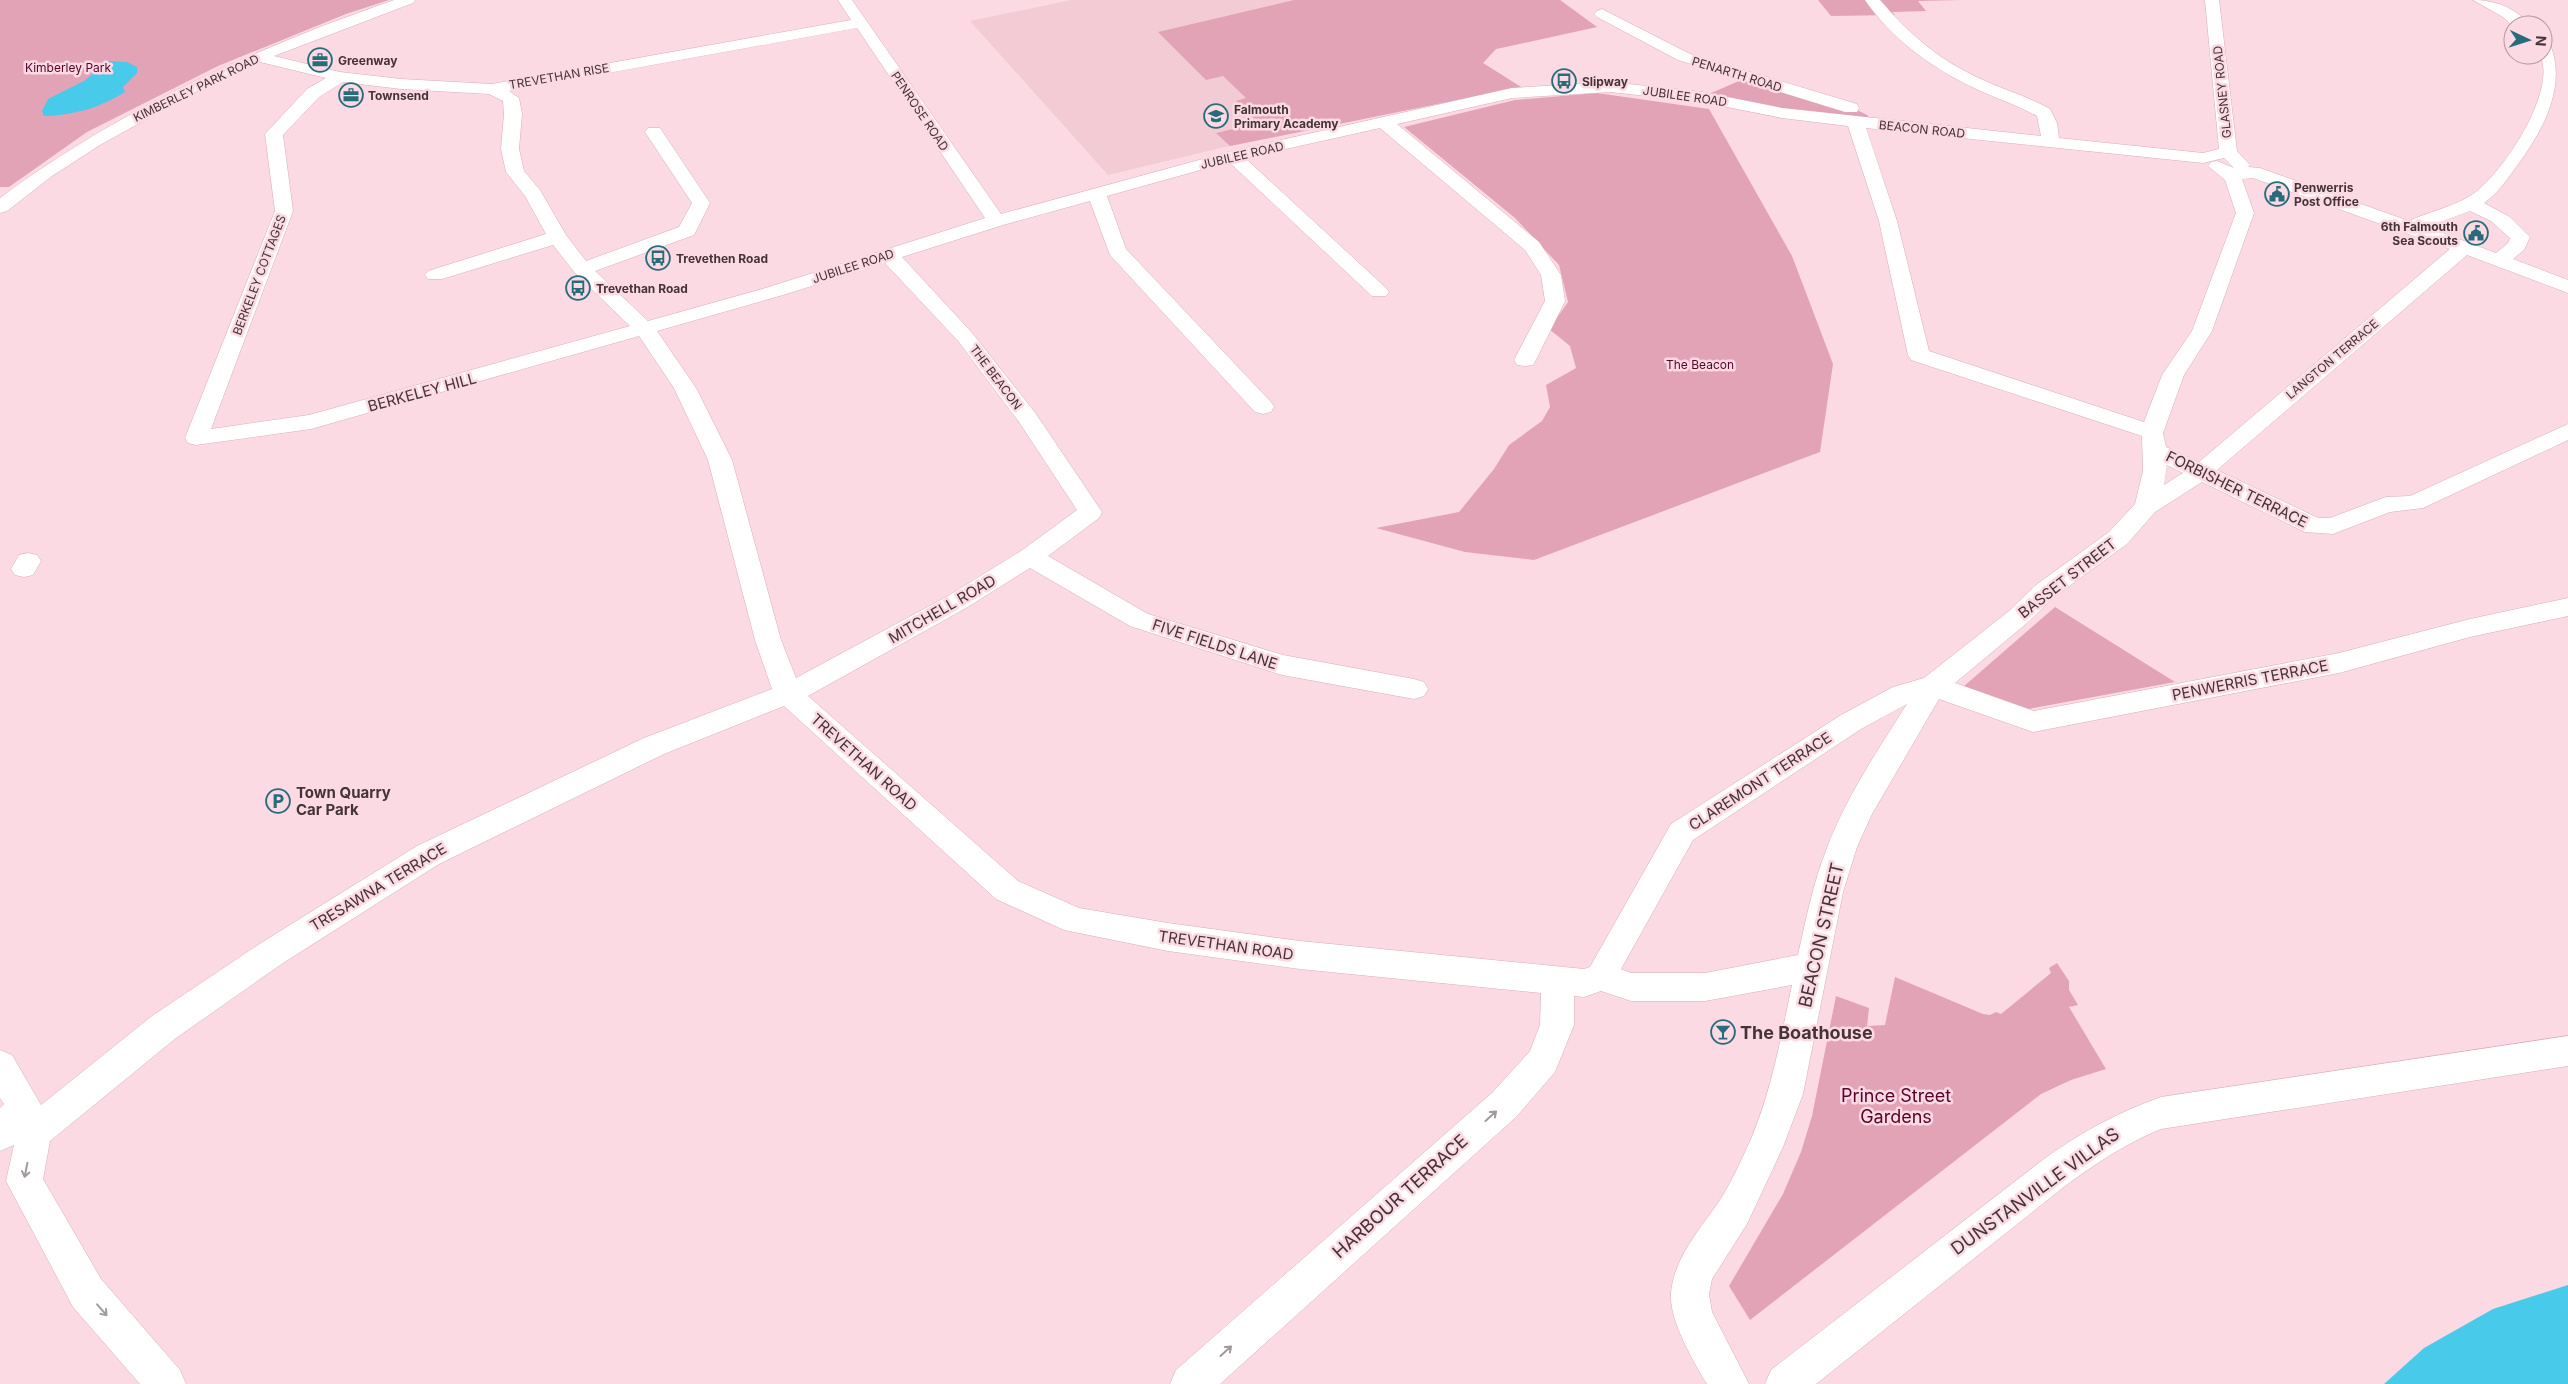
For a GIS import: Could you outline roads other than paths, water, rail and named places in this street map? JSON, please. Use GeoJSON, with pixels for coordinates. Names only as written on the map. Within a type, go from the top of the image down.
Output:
{"type":"FeatureCollection","features":[{"type":"Feature","properties":{"kind":"street","name":"KIMBERLEY PARK ROAD"},"geometry":{"type":"LineString","coordinates":[[4,201],[101,137],[167,100],[258,58],[356,18],[408,0]]}},
{"type":"Feature","properties":{"kind":"street","name":"PENROSE ROAD"},"geometry":{"type":"LineString","coordinates":[[844,0],[996,221]]}},
{"type":"Feature","properties":{"kind":"street"},"geometry":{"type":"LineString","coordinates":[[1872,0],[1904,37],[1938,62],[1976,83],[2030,105],[2044,114],[2048,123],[2051,142]]}},
{"type":"Feature","properties":{"kind":"street","name":"GLASNEY ROAD"},"geometry":{"type":"LineString","coordinates":[[2212,0],[2228,152],[2236,162],[2254,172]]}},
{"type":"Feature","properties":{"kind":"street"},"geometry":{"type":"LineString","coordinates":[[2480,0],[2509,15]]}},
{"type":"Feature","properties":{"kind":"street","name":"PENARTH ROAD"},"geometry":{"type":"LineString","coordinates":[[1602,14],[1684,57],[1855,110],[1868,115],[1875,124]]}},
{"type":"Feature","properties":{"kind":"street","name":"TREVETHAN RISE"},"geometry":{"type":"LineString","coordinates":[[258,58],[340,77],[401,84],[492,89],[860,23]]}},
{"type":"Feature","properties":{"kind":"street"},"geometry":{"type":"LineString","coordinates":[[2410,228],[2443,212],[2470,204],[2487,192],[2536,128],[2550,104],[2557,80],[2553,59]]}},
{"type":"Feature","properties":{"kind":"street","name":"BERKELEY COTTAGES"},"geometry":{"type":"LineString","coordinates":[[196,438],[284,211],[274,154],[274,134],[313,93],[340,77]]}},
{"type":"Feature","properties":{"kind":"street","name":"JUBILEE ROAD"},"geometry":{"type":"LineString","coordinates":[[644,328],[776,291],[996,221],[1232,156],[1512,93],[1610,87],[1702,97],[1782,113],[1856,122]]}},
{"type":"Feature","properties":{"kind":"street","name":"TREVETHAN ROAD"},"geometry":{"type":"LineString","coordinates":[[492,89],[511,98],[513,114],[510,149],[515,172],[533,194],[557,238],[582,269],[644,328],[685,388],[720,460],[768,640],[788,694],[1007,890],[1075,921],[1168,938],[1300,955],[1584,983],[1601,976]]}},
{"type":"Feature","properties":{"kind":"street","name":"BEACON ROAD"},"geometry":{"type":"LineString","coordinates":[[1919,355],[1888,221],[1856,122],[2203,158],[2228,152]]}},
{"type":"Feature","properties":{"kind":"street"},"geometry":{"type":"LineString","coordinates":[[1385,123],[1532,246],[1551,275],[1555,302],[1524,360]]}},
{"type":"Feature","properties":{"kind":"street"},"geometry":{"type":"LineString","coordinates":[[582,269],[687,231],[701,203],[654,132]]}},
{"type":"Feature","properties":{"kind":"street"},"geometry":{"type":"LineString","coordinates":[[1232,156],[1379,292]]}},
{"type":"Feature","properties":{"kind":"street"},"geometry":{"type":"LineString","coordinates":[[2146,507],[2154,482],[2154,441],[2173,375],[2202,332],[2245,213],[2231,175],[2203,158]]}},
{"type":"Feature","properties":{"kind":"street"},"geometry":{"type":"LineString","coordinates":[[2231,175],[2254,172],[2464,247],[2568,287]]}},
{"type":"Feature","properties":{"kind":"street"},"geometry":{"type":"LineString","coordinates":[[1097,193],[1117,251],[1263,406]]}},
{"type":"Feature","properties":{"kind":"street"},"geometry":{"type":"LineString","coordinates":[[2470,204],[2492,213],[2510,226],[2520,237],[2517,246],[2499,260]]}},
{"type":"Feature","properties":{"kind":"street"},"geometry":{"type":"LineString","coordinates":[[435,275],[557,238]]}},
{"type":"Feature","properties":{"kind":"street","name":"LANGTON TERRACE"},"geometry":{"type":"LineString","coordinates":[[2201,472],[2464,247]]}},
{"type":"Feature","properties":{"kind":"street","name":"THE BEACON"},"geometry":{"type":"LineString","coordinates":[[888,254],[966,338],[1028,420],[1090,512]]}},
{"type":"Feature","properties":{"kind":"street","name":"BERKELEY HILL"},"geometry":{"type":"LineString","coordinates":[[196,438],[310,422],[644,328]]}},
{"type":"Feature","properties":{"kind":"street","name":"FORBISHER TERRACE"},"geometry":{"type":"LineString","coordinates":[[1919,355],[2154,441],[2201,472],[2314,526],[2332,526],[2386,505],[2414,502],[2568,431]]}},
{"type":"Feature","properties":{"kind":"street","name":"BASSET STREET"},"geometry":{"type":"LineString","coordinates":[[1933,686],[2018,616],[2045,591],[2118,538],[2146,507],[2201,472]]}},
{"type":"Feature","properties":{"kind":"street","name":"MITCHELL ROAD"},"geometry":{"type":"LineString","coordinates":[[788,694],[957,602],[1030,557],[1090,512]]}},
{"type":"Feature","properties":{"kind":"street","name":"FIVE FIELDS LANE"},"geometry":{"type":"LineString","coordinates":[[1030,557],[1139,620],[1282,666],[1414,689]]}},
{"type":"Feature","properties":{"kind":"street","name":"PENWERRIS TERRACE"},"geometry":{"type":"LineString","coordinates":[[1933,686],[2033,722],[2339,663],[2470,628],[2568,607]]}},
{"type":"Feature","properties":{"kind":"street","name":"BEACON STREET"},"geometry":{"type":"LineString","coordinates":[[1729,1384],[1708,1348],[1693,1314],[1690,1294],[1693,1277],[1704,1254],[1734,1211],[1766,1147],[1786,1094],[1827,892],[1842,847],[1858,812],[1896,745],[1933,686]]}},
{"type":"Feature","properties":{"kind":"street","name":"CLAREMONT TERRACE"},"geometry":{"type":"LineString","coordinates":[[1601,976],[1682,832],[1851,722],[1903,694],[1933,686]]}},
{"type":"Feature","properties":{"kind":"street","name":"TRESAWNA TERRACE"},"geometry":{"type":"LineString","coordinates":[[19,1124],[272,952],[428,855],[654,746],[788,694]]}},
{"type":"Feature","properties":{"kind":"street"},"geometry":{"type":"LineString","coordinates":[[1601,976],[1631,987],[1705,987],[1811,967]]}},
{"type":"Feature","properties":{"kind":"street","name":"HARBOUR TERRACE"},"geometry":{"type":"LineString","coordinates":[[1190,1384],[1504,1105],[1543,1062],[1557,1026],[1558,979]]}},
{"type":"Feature","properties":{"kind":"street","name":"DUNSTANVILLE VILLAS"},"geometry":{"type":"LineString","coordinates":[[1785,1384],[1853,1328],[2065,1166],[2104,1138],[2134,1122],[2161,1113],[2568,1051]]}},
{"type":"Feature","properties":{"kind":"street"},"geometry":{"type":"LineString","coordinates":[[0,1066],[19,1124],[24,1181],[87,1293],[166,1384]]}},
{"type":"Feature","properties":{"kind":"water"},"geometry":{"type":"Polygon","coordinates":[[[108,61],[127,62],[137,67],[137,73],[123,87],[125,92],[107,102],[86,110],[55,116],[44,116],[42,111],[48,99],[84,81],[94,73],[94,65],[108,61]]]}},
{"type":"Feature","properties":{"kind":"water"},"geometry":{"type":"Polygon","coordinates":[[[2568,1285],[2568,1384],[2384,1384],[2424,1348],[2493,1309],[2568,1285]]]}},
{"type":"Feature","properties":{"kind":"place","name":"Greenway"},"geometry":{"type":"Point","coordinates":[320,60]}},
{"type":"Feature","properties":{"kind":"place","name":"Slipway"},"geometry":{"type":"Point","coordinates":[1564,81]}},
{"type":"Feature","properties":{"kind":"place","name":"Townsend"},"geometry":{"type":"Point","coordinates":[351,95]}},
{"type":"Feature","properties":{"kind":"place","name":"Falmouth Primary Academy"},"geometry":{"type":"Point","coordinates":[1216,116]}},
{"type":"Feature","properties":{"kind":"place","name":"Penwerris Post Office"},"geometry":{"type":"Point","coordinates":[2277,194]}},
{"type":"Feature","properties":{"kind":"place","name":"6th Falmouth Sea Scouts"},"geometry":{"type":"Point","coordinates":[2476,233]}},
{"type":"Feature","properties":{"kind":"place","name":"Trevethen Road"},"geometry":{"type":"Point","coordinates":[658,258]}},
{"type":"Feature","properties":{"kind":"place","name":"Trevethan Road"},"geometry":{"type":"Point","coordinates":[578,288]}},
{"type":"Feature","properties":{"kind":"place","name":"Town Quarry Car Park"},"geometry":{"type":"Point","coordinates":[278,801]}},
{"type":"Feature","properties":{"kind":"place","name":"The Boathouse"},"geometry":{"type":"Point","coordinates":[1723,1032]}},
{"type":"Feature","properties":{"kind":"park label","name":"Kimberley Park"},"geometry":{"type":"Point","coordinates":[68,67]}},
{"type":"Feature","properties":{"kind":"park label","name":"The Beacon"},"geometry":{"type":"Point","coordinates":[1700,364]}},
{"type":"Feature","properties":{"kind":"park label","name":"Prince Street Gardens"},"geometry":{"type":"Point","coordinates":[1896,1105]}}]}
